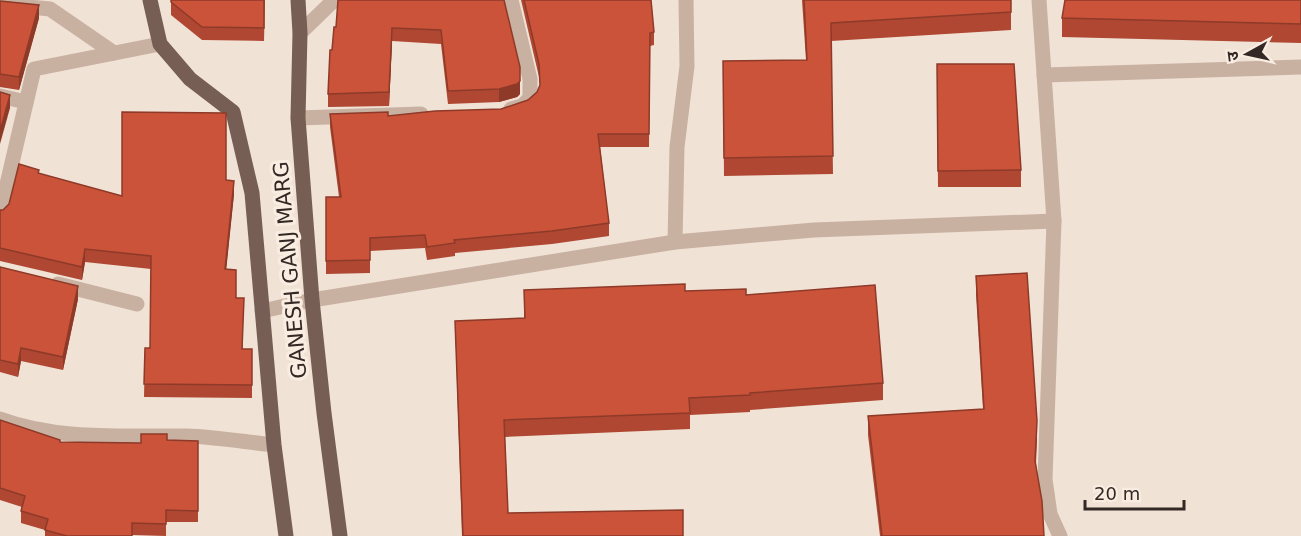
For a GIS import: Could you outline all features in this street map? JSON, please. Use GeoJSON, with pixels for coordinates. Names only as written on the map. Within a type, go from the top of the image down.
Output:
{"type":"FeatureCollection","features":[{"type":"Feature","properties":{"kind":"main road"},"geometry":{"type":"LineString","coordinates":[[150,0],[160,44],[190,79],[233,112],[252,193],[274,446],[286,536]]}},
{"type":"Feature","properties":{"kind":"main road","name":"GANESH GANJ MARG"},"geometry":{"type":"LineString","coordinates":[[298,0],[300,33],[298,118],[312,300],[340,536]]}},
{"type":"Feature","properties":{"kind":"street"},"geometry":{"type":"LineString","coordinates":[[300,33],[334,0]]}},
{"type":"Feature","properties":{"kind":"street"},"geometry":{"type":"LineString","coordinates":[[500,111],[522,106],[530,98],[530,79],[511,0]]}},
{"type":"Feature","properties":{"kind":"street"},"geometry":{"type":"LineString","coordinates":[[675,242],[677,147],[687,66],[686,0]]}},
{"type":"Feature","properties":{"kind":"street"},"geometry":{"type":"LineString","coordinates":[[1039,0],[1054,221],[1045,479],[1050,514],[1060,536]]}},
{"type":"Feature","properties":{"kind":"street"},"geometry":{"type":"LineString","coordinates":[[0,4],[50,9],[114,53]]}},
{"type":"Feature","properties":{"kind":"street"},"geometry":{"type":"LineString","coordinates":[[0,214],[34,69],[160,44]]}},
{"type":"Feature","properties":{"kind":"street"},"geometry":{"type":"LineString","coordinates":[[1044,75],[1301,67]]}},
{"type":"Feature","properties":{"kind":"street"},"geometry":{"type":"LineString","coordinates":[[0,96],[26,102]]}},
{"type":"Feature","properties":{"kind":"street"},"geometry":{"type":"LineString","coordinates":[[298,118],[441,113]]}},
{"type":"Feature","properties":{"kind":"street"},"geometry":{"type":"LineString","coordinates":[[262,311],[312,300],[675,242],[813,230],[1054,221]]}},
{"type":"Feature","properties":{"kind":"street"},"geometry":{"type":"LineString","coordinates":[[46,281],[137,304]]}},
{"type":"Feature","properties":{"kind":"street"},"geometry":{"type":"LineString","coordinates":[[0,419],[19,426],[76,435],[189,436],[274,446]]}},
{"type":"Feature","properties":{"kind":"building"},"geometry":{"type":"Polygon","coordinates":[[[171,0],[264,0],[264,28],[202,27],[171,0]]]}},
{"type":"Feature","properties":{"kind":"building"},"geometry":{"type":"Polygon","coordinates":[[[338,0],[504,0],[520,67],[520,81],[499,89],[448,91],[441,30],[392,28],[389,92],[328,94],[330,50],[332,50],[334,27],[336,27],[338,0]]]}},
{"type":"Feature","properties":{"kind":"building"},"geometry":{"type":"Polygon","coordinates":[[[524,0],[651,0],[654,32],[650,33],[649,134],[598,134],[609,223],[454,240],[455,243],[427,247],[425,235],[370,238],[370,260],[326,261],[326,197],[341,197],[330,114],[388,112],[388,116],[435,111],[501,109],[528,100],[537,92],[540,85],[539,64],[524,0]]]}},
{"type":"Feature","properties":{"kind":"building"},"geometry":{"type":"Polygon","coordinates":[[[804,0],[1011,0],[1011,12],[831,23],[833,156],[724,158],[723,61],[807,60],[804,0]]]}},
{"type":"Feature","properties":{"kind":"building"},"geometry":{"type":"Polygon","coordinates":[[[1065,0],[1301,0],[1301,24],[1062,18],[1065,0]]]}},
{"type":"Feature","properties":{"kind":"building"},"geometry":{"type":"Polygon","coordinates":[[[0,1],[39,5],[19,77],[0,74],[0,1]]]}},
{"type":"Feature","properties":{"kind":"building"},"geometry":{"type":"Polygon","coordinates":[[[937,64],[1014,64],[1021,170],[938,171],[937,64]]]}},
{"type":"Feature","properties":{"kind":"building"},"geometry":{"type":"Polygon","coordinates":[[[0,92],[10,95],[0,131],[0,92]]]}},
{"type":"Feature","properties":{"kind":"building"},"geometry":{"type":"Polygon","coordinates":[[[122,112],[226,113],[226,180],[234,181],[225,269],[236,270],[236,298],[244,298],[242,349],[252,349],[252,385],[144,384],[145,348],[150,348],[151,256],[85,249],[82,267],[0,248],[0,210],[9,204],[19,164],[39,170],[38,173],[122,196],[122,112]]]}},
{"type":"Feature","properties":{"kind":"building"},"geometry":{"type":"Polygon","coordinates":[[[0,267],[78,286],[63,357],[21,348],[18,364],[0,360],[0,267]]]}},
{"type":"Feature","properties":{"kind":"building"},"geometry":{"type":"Polygon","coordinates":[[[1027,273],[1037,421],[1035,461],[1042,501],[1044,536],[882,536],[868,416],[984,409],[976,276],[1027,273]]]}},
{"type":"Feature","properties":{"kind":"building"},"geometry":{"type":"Polygon","coordinates":[[[685,284],[685,291],[746,289],[746,295],[875,285],[883,383],[689,398],[690,413],[504,420],[508,513],[683,510],[683,536],[463,536],[455,321],[525,318],[524,290],[685,284]]]}},
{"type":"Feature","properties":{"kind":"building"},"geometry":{"type":"Polygon","coordinates":[[[0,420],[60,440],[60,442],[141,443],[141,434],[167,434],[167,440],[198,441],[198,511],[166,510],[166,524],[132,523],[132,536],[67,536],[45,530],[48,519],[21,511],[25,496],[0,488],[0,420]]]}}]}
